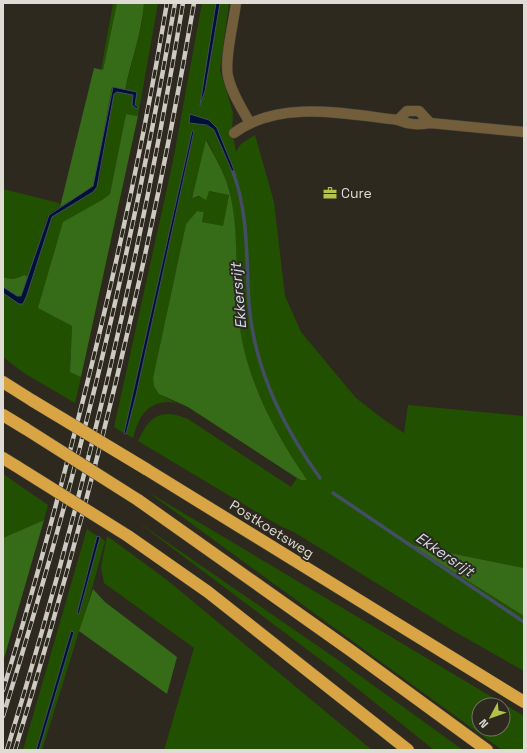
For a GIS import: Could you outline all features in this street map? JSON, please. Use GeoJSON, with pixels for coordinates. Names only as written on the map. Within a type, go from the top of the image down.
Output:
{"type":"FeatureCollection","features":[{"type":"Feature","properties":{"kind":"highway","name":"Postkoetsweg"},"geometry":{"type":"LineString","coordinates":[[3,382],[524,702]]}},
{"type":"Feature","properties":{"kind":"highway"},"geometry":{"type":"LineString","coordinates":[[3,415],[138,500],[350,650],[487,750]]}},
{"type":"Feature","properties":{"kind":"highway"},"geometry":{"type":"LineString","coordinates":[[3,458],[128,536],[208,592],[408,750]]}},
{"type":"Feature","properties":{"kind":"highway"},"geometry":{"type":"LineString","coordinates":[[394,740],[404,750]]}},
{"type":"Feature","properties":{"kind":"street"},"geometry":{"type":"LineString","coordinates":[[236,3],[227,62],[227,76],[250,123]]}},
{"type":"Feature","properties":{"kind":"street"},"geometry":{"type":"LineString","coordinates":[[398,120],[407,111],[419,111],[430,123]]}},
{"type":"Feature","properties":{"kind":"street"},"geometry":{"type":"LineString","coordinates":[[234,133],[250,123],[291,112],[398,120],[407,124],[430,123],[524,132]]}},
{"type":"Feature","properties":{"kind":"green space"},"geometry":{"type":"Polygon","coordinates":[[[113,3],[117,3],[103,70],[101,70],[113,3]]]}},
{"type":"Feature","properties":{"kind":"green space"},"geometry":{"type":"Polygon","coordinates":[[[117,3],[144,3],[139,36],[125,90],[112,87],[94,186],[60,207],[94,68],[103,70],[117,3]]]}},
{"type":"Feature","properties":{"kind":"green space"},"geometry":{"type":"Polygon","coordinates":[[[144,3],[158,3],[138,116],[126,114],[110,194],[102,200],[51,268],[39,308],[72,326],[70,371],[81,377],[75,403],[24,373],[3,357],[3,293],[19,304],[23,303],[27,295],[52,217],[99,181],[114,94],[117,92],[133,95],[135,105],[136,92],[125,90],[142,23],[144,3]]]}},
{"type":"Feature","properties":{"kind":"green space"},"geometry":{"type":"Polygon","coordinates":[[[202,3],[229,3],[220,70],[233,113],[232,132],[236,152],[241,144],[255,135],[274,202],[285,296],[301,332],[356,398],[404,433],[408,405],[524,416],[524,568],[412,545],[524,616],[524,671],[452,630],[294,532],[280,526],[138,441],[147,425],[157,416],[170,414],[179,416],[188,419],[291,487],[297,478],[306,480],[274,426],[256,388],[249,369],[240,329],[238,312],[234,225],[229,190],[225,177],[207,140],[192,197],[203,197],[208,191],[229,195],[223,227],[202,222],[204,212],[197,211],[186,224],[153,378],[158,392],[167,399],[177,403],[160,403],[153,406],[142,416],[133,438],[126,434],[194,132],[192,131],[124,433],[114,427],[173,161],[202,3]],[[209,120],[200,124],[211,127],[214,131],[234,175],[236,175],[219,133],[209,120]]]}},
{"type":"Feature","properties":{"kind":"green space"},"geometry":{"type":"Polygon","coordinates":[[[126,114],[138,116],[81,377],[70,372],[72,326],[38,308],[63,222],[110,194],[126,114]]]}},
{"type":"Feature","properties":{"kind":"green space"},"geometry":{"type":"Polygon","coordinates":[[[206,140],[225,177],[233,207],[236,242],[238,311],[240,328],[249,369],[274,427],[307,480],[297,478],[188,407],[159,394],[154,386],[153,378],[186,224],[197,211],[204,212],[202,222],[223,226],[229,195],[209,191],[206,200],[199,196],[192,198],[206,140]]]}},
{"type":"Feature","properties":{"kind":"green space"},"geometry":{"type":"Polygon","coordinates":[[[3,189],[59,203],[60,207],[50,213],[47,218],[29,277],[24,275],[14,279],[9,279],[3,277],[3,189]]]}},
{"type":"Feature","properties":{"kind":"green space"},"geometry":{"type":"Polygon","coordinates":[[[24,275],[29,277],[21,296],[17,296],[3,287],[3,277],[14,279],[24,275]]]}},
{"type":"Feature","properties":{"kind":"green space"},"geometry":{"type":"Polygon","coordinates":[[[3,474],[48,505],[44,520],[3,538],[3,474]]]}},
{"type":"Feature","properties":{"kind":"green space"},"geometry":{"type":"Polygon","coordinates":[[[148,492],[492,697],[471,697],[471,727],[148,492]]]}},
{"type":"Feature","properties":{"kind":"green space"},"geometry":{"type":"Polygon","coordinates":[[[44,520],[3,662],[3,538],[44,520]]]}},
{"type":"Feature","properties":{"kind":"green space"},"geometry":{"type":"Polygon","coordinates":[[[135,520],[341,662],[463,750],[434,750],[333,669],[135,520]]]}},
{"type":"Feature","properties":{"kind":"green space"},"geometry":{"type":"Polygon","coordinates":[[[87,529],[97,536],[77,613],[79,613],[81,609],[100,537],[105,541],[88,603],[42,750],[39,750],[74,631],[71,631],[36,750],[23,750],[87,529]]]}},
{"type":"Feature","properties":{"kind":"green space"},"geometry":{"type":"Polygon","coordinates":[[[107,536],[167,580],[372,750],[164,750],[194,648],[104,583],[101,567],[107,536]]]}},
{"type":"Feature","properties":{"kind":"green space"},"geometry":{"type":"Polygon","coordinates":[[[411,545],[524,568],[524,616],[411,545]]]}},
{"type":"Feature","properties":{"kind":"green space"},"geometry":{"type":"Polygon","coordinates":[[[93,589],[105,602],[177,657],[167,694],[79,631],[93,589]]]}},
{"type":"Feature","properties":{"kind":"green space"},"geometry":{"type":"Polygon","coordinates":[[[511,708],[524,716],[524,750],[502,750],[484,737],[511,737],[511,708]]]}},
{"type":"Feature","properties":{"kind":"water"},"geometry":{"type":"Polygon","coordinates":[[[216,3],[220,3],[205,91],[200,105],[216,3]]]}},
{"type":"Feature","properties":{"kind":"water"},"geometry":{"type":"Polygon","coordinates":[[[113,87],[137,92],[135,105],[138,107],[137,109],[132,105],[133,95],[117,92],[114,94],[97,187],[93,192],[52,217],[27,295],[23,304],[19,304],[3,293],[3,287],[17,296],[21,296],[49,215],[93,186],[113,87]]]}},
{"type":"Feature","properties":{"kind":"water"},"geometry":{"type":"Polygon","coordinates":[[[190,114],[209,120],[217,128],[236,175],[234,176],[214,130],[207,125],[189,123],[190,114]]]}},
{"type":"Feature","properties":{"kind":"water"},"geometry":{"type":"Polygon","coordinates":[[[192,131],[194,131],[136,395],[126,434],[124,433],[192,131]]]}},
{"type":"Feature","properties":{"kind":"water"},"geometry":{"type":"Polygon","coordinates":[[[97,536],[100,537],[79,614],[77,613],[97,536]]]}},
{"type":"Feature","properties":{"kind":"water"},"geometry":{"type":"Polygon","coordinates":[[[71,631],[74,632],[39,750],[36,750],[71,631]]]}},
{"type":"Feature","properties":{"kind":"waterway","name":"Ekkersrijt"},"geometry":{"type":"LineString","coordinates":[[233,172],[242,204],[246,237],[249,304],[257,351],[272,396],[294,438],[320,478]]}},
{"type":"Feature","properties":{"kind":"waterway","name":"Ekkersrijt"},"geometry":{"type":"LineString","coordinates":[[333,493],[524,622]]}},
{"type":"Feature","properties":{"kind":"railway"},"geometry":{"type":"LineString","coordinates":[[3,690],[47,539],[99,337],[136,170],[167,3]]}},
{"type":"Feature","properties":{"kind":"railway"},"geometry":{"type":"LineString","coordinates":[[3,716],[55,540],[79,452],[101,362],[141,183],[175,3]]}},
{"type":"Feature","properties":{"kind":"railway"},"geometry":{"type":"LineString","coordinates":[[7,750],[60,566],[85,473],[107,380],[129,286],[148,192],[183,3]]}},
{"type":"Feature","properties":{"kind":"railway"},"geometry":{"type":"LineString","coordinates":[[15,750],[69,565],[116,379],[158,192],[194,3]]}},
{"type":"Feature","properties":{"kind":"place","name":"Cure"},"geometry":{"type":"Point","coordinates":[330,193]}}]}
